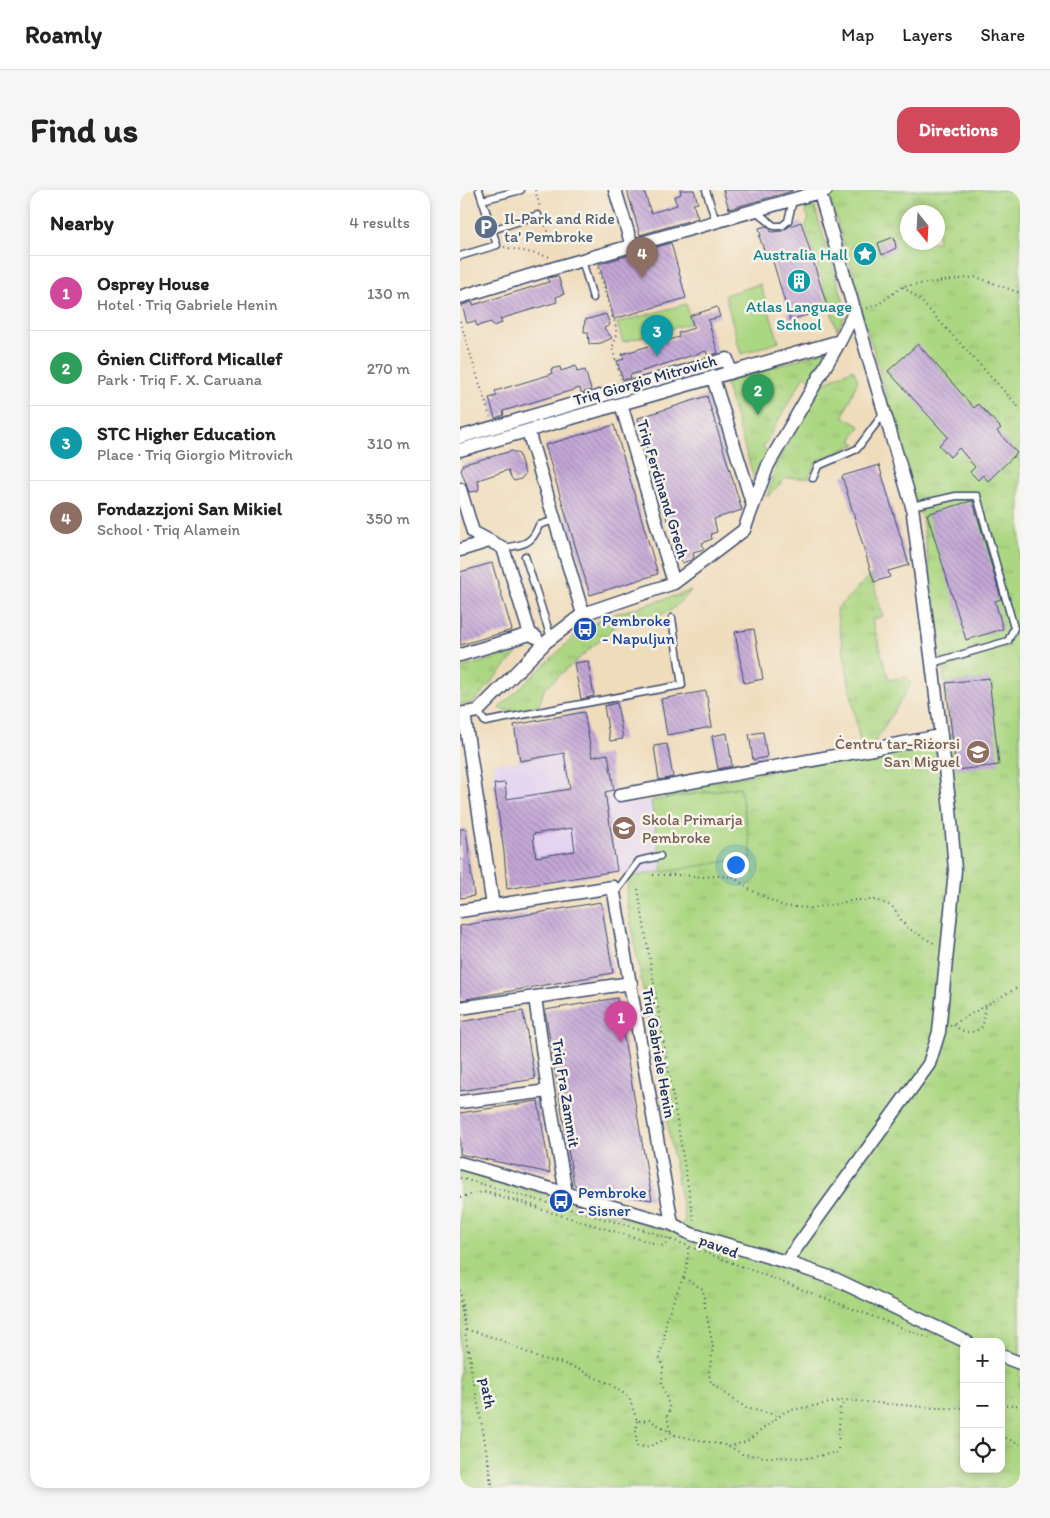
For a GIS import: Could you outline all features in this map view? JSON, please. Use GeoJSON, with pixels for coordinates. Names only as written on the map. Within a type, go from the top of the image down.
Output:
{"type":"FeatureCollection","features":[{"type":"Feature","properties":{"kind":"street"},"geometry":{"type":"LineString","coordinates":[[615,190],[632,246]]}},
{"type":"Feature","properties":{"kind":"street"},"geometry":{"type":"LineString","coordinates":[[460,297],[821,191],[912,506],[950,809],[955,870],[940,1028],[929,1064],[786,1262]]}},
{"type":"Feature","properties":{"kind":"street"},"geometry":{"type":"LineString","coordinates":[[493,906],[462,713],[478,710],[548,640],[583,614],[674,583],[744,530],[768,465],[855,312]]}},
{"type":"Feature","properties":{"kind":"street","name":"Triq Giorgio Mitrovich"},"geometry":{"type":"LineString","coordinates":[[460,450],[840,341]]}},
{"type":"Feature","properties":{"kind":"street"},"geometry":{"type":"LineString","coordinates":[[460,438],[727,359],[730,373]]}},
{"type":"Feature","properties":{"kind":"street"},"geometry":{"type":"LineString","coordinates":[[713,378],[753,506]]}},
{"type":"Feature","properties":{"kind":"street","name":"Triq Ferdinand Grech"},"geometry":{"type":"LineString","coordinates":[[621,404],[674,583]]}},
{"type":"Feature","properties":{"kind":"street"},"geometry":{"type":"LineString","coordinates":[[528,431],[583,614]]}},
{"type":"Feature","properties":{"kind":"street"},"geometry":{"type":"LineString","coordinates":[[460,488],[473,532],[503,548],[530,634]]}},
{"type":"Feature","properties":{"kind":"street"},"geometry":{"type":"LineString","coordinates":[[460,550],[489,542]]}},
{"type":"Feature","properties":{"kind":"street"},"geometry":{"type":"LineString","coordinates":[[460,654],[530,634],[548,640]]}},
{"type":"Feature","properties":{"kind":"street"},"geometry":{"type":"LineString","coordinates":[[620,795],[940,736]]}},
{"type":"Feature","properties":{"kind":"street"},"geometry":{"type":"LineString","coordinates":[[460,912],[614,890]]}},
{"type":"Feature","properties":{"kind":"street","name":"Triq Gabriele Henin"},"geometry":{"type":"LineString","coordinates":[[614,890],[682,1232]]}},
{"type":"Feature","properties":{"kind":"street"},"geometry":{"type":"LineString","coordinates":[[460,1008],[631,983]]}},
{"type":"Feature","properties":{"kind":"street","name":"Triq Fra Zammit"},"geometry":{"type":"LineString","coordinates":[[535,997],[548,1090],[566,1194]]}},
{"type":"Feature","properties":{"kind":"street"},"geometry":{"type":"LineString","coordinates":[[460,1102],[548,1090]]}},
{"type":"Feature","properties":{"kind":"street"},"geometry":{"type":"LineString","coordinates":[[460,1164],[566,1194],[835,1279],[960,1339]]}},
{"type":"Feature","properties":{"kind":"street"},"geometry":{"type":"LineString","coordinates":[[1005,1357],[1020,1363]]}},
{"type":"Feature","properties":{"kind":"lane"},"geometry":{"type":"LineString","coordinates":[[460,256],[497,245],[479,190]]}},
{"type":"Feature","properties":{"kind":"lane"},"geometry":{"type":"LineString","coordinates":[[482,200],[521,190]]}},
{"type":"Feature","properties":{"kind":"lane"},"geometry":{"type":"LineString","coordinates":[[706,190],[716,222]]}},
{"type":"Feature","properties":{"kind":"lane"},"geometry":{"type":"LineString","coordinates":[[755,210],[774,226],[782,226],[788,221],[793,200]]}},
{"type":"Feature","properties":{"kind":"lane"},"geometry":{"type":"LineString","coordinates":[[492,230],[538,215]]}},
{"type":"Feature","properties":{"kind":"lane"},"geometry":{"type":"LineString","coordinates":[[588,258],[594,298]]}},
{"type":"Feature","properties":{"kind":"lane"},"geometry":{"type":"LineString","coordinates":[[813,478],[818,466],[858,449],[884,413]]}},
{"type":"Feature","properties":{"kind":"lane"},"geometry":{"type":"LineString","coordinates":[[912,506],[956,496],[977,496],[1014,628],[1008,641],[932,663]]}},
{"type":"Feature","properties":{"kind":"lane"},"geometry":{"type":"LineString","coordinates":[[503,548],[526,544],[535,536],[540,525],[555,520]]}},
{"type":"Feature","properties":{"kind":"lane"},"geometry":{"type":"LineString","coordinates":[[525,556],[548,640]]}},
{"type":"Feature","properties":{"kind":"lane"},"geometry":{"type":"LineString","coordinates":[[478,710],[485,722],[682,685],[672,618]]}},
{"type":"Feature","properties":{"kind":"lane"},"geometry":{"type":"LineString","coordinates":[[614,890],[639,861],[660,856]]}},
{"type":"Feature","properties":{"kind":"path"},"geometry":{"type":"LineString","coordinates":[[497,245],[554,258],[558,267]]}},
{"type":"Feature","properties":{"kind":"path"},"geometry":{"type":"LineString","coordinates":[[588,258],[614,320],[616,342],[612,348],[624,389]]}},
{"type":"Feature","properties":{"kind":"path"},"geometry":{"type":"LineString","coordinates":[[855,312],[878,304],[903,286],[976,277],[1020,293]]}},
{"type":"Feature","properties":{"kind":"path"},"geometry":{"type":"LineString","coordinates":[[903,286],[920,300],[1020,410]]}},
{"type":"Feature","properties":{"kind":"path"},"geometry":{"type":"LineString","coordinates":[[460,322],[494,428]]}},
{"type":"Feature","properties":{"kind":"path"},"geometry":{"type":"LineString","coordinates":[[653,875],[733,877],[749,889],[783,906],[810,908],[854,900],[876,900],[892,906],[906,927],[947,952]]}},
{"type":"Feature","properties":{"kind":"path"},"geometry":{"type":"LineString","coordinates":[[460,1197],[486,1191],[663,1246],[694,1223],[638,888]]}},
{"type":"Feature","properties":{"kind":"path"},"geometry":{"type":"LineString","coordinates":[[940,1028],[954,1025],[1020,986]]}},
{"type":"Feature","properties":{"kind":"path"},"geometry":{"type":"LineString","coordinates":[[954,1025],[960,1030],[969,1032],[978,1030],[983,1026],[985,1007]]}},
{"type":"Feature","properties":{"kind":"path","name":"paved"},"geometry":{"type":"LineString","coordinates":[[460,1178],[654,1233],[936,1341]]}},
{"type":"Feature","properties":{"kind":"path"},"geometry":{"type":"LineString","coordinates":[[670,1431],[667,1416],[670,1409],[662,1383],[662,1366],[659,1356],[664,1342],[666,1319],[686,1271],[682,1232]]}},
{"type":"Feature","properties":{"kind":"path"},"geometry":{"type":"LineString","coordinates":[[684,1278],[703,1289],[713,1347],[709,1374],[711,1383],[746,1408],[780,1416]]}},
{"type":"Feature","properties":{"kind":"path"},"geometry":{"type":"LineString","coordinates":[[460,1290],[469,1356],[492,1488]]}},
{"type":"Feature","properties":{"kind":"path"},"geometry":{"type":"LineString","coordinates":[[460,1301],[466,1331]]}},
{"type":"Feature","properties":{"kind":"path"},"geometry":{"type":"LineString","coordinates":[[466,1331],[498,1339],[538,1358],[562,1363],[610,1384],[629,1397],[637,1421],[637,1446],[648,1448],[675,1435]]}},
{"type":"Feature","properties":{"kind":"path"},"geometry":{"type":"LineString","coordinates":[[637,1421],[650,1420],[675,1435],[729,1446],[742,1454],[767,1457],[809,1458],[838,1452],[840,1409],[845,1400]]}},
{"type":"Feature","properties":{"kind":"path"},"geometry":{"type":"LineString","coordinates":[[729,1446],[746,1442],[786,1411],[845,1400],[931,1408],[960,1408]]}},
{"type":"Feature","properties":{"kind":"path"},"geometry":{"type":"LineString","coordinates":[[1005,1406],[1020,1405]]}},
{"type":"Feature","properties":{"kind":"path"},"geometry":{"type":"LineString","coordinates":[[1005,1438],[1020,1444]]}},
{"type":"Feature","properties":{"kind":"shaded area","name":"Skola Primarja Pembroke"},"geometry":{"type":"Polygon","coordinates":[[[562,753],[567,796],[614,790],[625,804],[740,787],[752,857],[629,877],[617,872],[507,889],[504,852],[494,785],[494,763],[520,761],[562,753]]]}},
{"type":"Feature","properties":{"kind":"green space"},"geometry":{"type":"Polygon","coordinates":[[[844,190],[1020,190],[1020,1488],[460,1488],[460,1170],[671,1231],[685,1221],[626,896],[629,877],[752,857],[740,787],[666,798],[663,794],[667,790],[952,735],[922,516],[912,506],[876,357],[862,315],[858,290],[830,199],[832,193],[844,190]]]}},
{"type":"Feature","properties":{"kind":"green space"},"geometry":{"type":"Polygon","coordinates":[[[811,202],[814,205],[847,313],[837,330],[805,226],[809,219],[803,205],[811,202]]]}},
{"type":"Feature","properties":{"kind":"green space"},"geometry":{"type":"Polygon","coordinates":[[[760,284],[779,342],[741,354],[725,295],[760,284]]]}},
{"type":"Feature","properties":{"kind":"green space"},"geometry":{"type":"Polygon","coordinates":[[[686,304],[691,323],[623,342],[617,323],[686,304]]]}},
{"type":"Feature","properties":{"kind":"green space"},"geometry":{"type":"Polygon","coordinates":[[[828,350],[813,380],[804,376],[763,447],[769,453],[755,482],[725,382],[828,350]]]}},
{"type":"Feature","properties":{"kind":"green space"},"geometry":{"type":"Polygon","coordinates":[[[853,369],[858,380],[843,416],[860,426],[851,441],[856,444],[816,462],[809,478],[786,478],[767,497],[777,462],[820,385],[853,369]]]}},
{"type":"Feature","properties":{"kind":"green space"},"geometry":{"type":"Polygon","coordinates":[[[871,575],[883,616],[872,620],[889,680],[907,677],[911,684],[871,748],[861,749],[836,609],[871,575]]]}},
{"type":"Feature","properties":{"kind":"green space"},"geometry":{"type":"Polygon","coordinates":[[[691,591],[673,609],[651,620],[624,619],[544,689],[539,706],[510,712],[499,708],[576,635],[582,638],[590,630],[590,626],[606,617],[691,591]]]}},
{"type":"Feature","properties":{"kind":"green space"},"geometry":{"type":"Polygon","coordinates":[[[518,652],[473,703],[460,705],[460,668],[518,652]]]}},
{"type":"Feature","properties":{"kind":"green space"},"geometry":{"type":"Polygon","coordinates":[[[740,787],[752,857],[663,872],[651,801],[740,787]]]}},
{"type":"Feature","properties":{"kind":"building"},"geometry":{"type":"Polygon","coordinates":[[[627,190],[644,190],[651,213],[677,205],[674,197],[681,194],[680,190],[694,190],[698,203],[693,204],[698,218],[640,235],[627,190]]]}},
{"type":"Feature","properties":{"kind":"building"},"geometry":{"type":"Polygon","coordinates":[[[723,190],[792,190],[792,191],[729,209],[723,190]]]}},
{"type":"Feature","properties":{"kind":"building","name":"Atlas Language School"},"geometry":{"type":"Polygon","coordinates":[[[801,222],[828,309],[790,320],[770,251],[765,253],[759,236],[761,236],[759,228],[766,226],[771,232],[782,231],[801,222]]]}},
{"type":"Feature","properties":{"kind":"building"},"geometry":{"type":"Polygon","coordinates":[[[894,237],[896,248],[882,255],[878,243],[894,237]]]}},
{"type":"Feature","properties":{"kind":"building"},"geometry":{"type":"Polygon","coordinates":[[[671,243],[686,298],[614,319],[599,264],[671,243]]]}},
{"type":"Feature","properties":{"kind":"building"},"geometry":{"type":"Polygon","coordinates":[[[558,276],[564,294],[556,297],[557,302],[500,319],[502,323],[493,326],[491,322],[477,326],[475,321],[467,323],[462,305],[472,302],[473,305],[549,282],[548,278],[558,276]]]}},
{"type":"Feature","properties":{"kind":"building"},"geometry":{"type":"Polygon","coordinates":[[[717,307],[720,317],[708,320],[718,353],[708,356],[706,351],[630,375],[631,378],[623,380],[617,361],[624,359],[622,354],[679,337],[678,333],[694,328],[690,316],[717,307]]]}},
{"type":"Feature","properties":{"kind":"building"},"geometry":{"type":"Polygon","coordinates":[[[606,314],[610,325],[604,328],[612,338],[601,343],[589,344],[588,332],[584,332],[585,320],[606,314]]]}},
{"type":"Feature","properties":{"kind":"building"},"geometry":{"type":"Polygon","coordinates":[[[918,344],[974,408],[978,404],[1001,428],[997,431],[1017,453],[988,481],[983,475],[978,480],[970,472],[975,467],[959,448],[950,457],[939,445],[948,437],[888,371],[918,344]]]}},
{"type":"Feature","properties":{"kind":"building"},"geometry":{"type":"Polygon","coordinates":[[[576,366],[577,372],[585,370],[591,390],[581,393],[580,388],[503,411],[504,415],[495,418],[489,398],[497,396],[495,391],[552,374],[551,369],[560,367],[561,371],[576,366]]]}},
{"type":"Feature","properties":{"kind":"building"},"geometry":{"type":"Polygon","coordinates":[[[707,396],[742,510],[714,519],[717,532],[711,534],[712,539],[702,543],[704,549],[693,552],[694,557],[691,560],[682,563],[670,520],[667,520],[638,418],[707,396]]]}},
{"type":"Feature","properties":{"kind":"building"},"geometry":{"type":"Polygon","coordinates":[[[614,425],[658,574],[590,595],[545,445],[614,425]]]}},
{"type":"Feature","properties":{"kind":"building"},"geometry":{"type":"Polygon","coordinates":[[[512,451],[519,454],[525,474],[521,479],[514,481],[508,470],[478,480],[478,491],[469,492],[461,470],[464,464],[512,451]]]}},
{"type":"Feature","properties":{"kind":"building"},"geometry":{"type":"Polygon","coordinates":[[[879,465],[909,565],[888,571],[890,577],[874,582],[842,476],[879,465]]]}},
{"type":"Feature","properties":{"kind":"building"},"geometry":{"type":"Polygon","coordinates":[[[973,501],[1001,599],[995,601],[1003,629],[966,640],[927,514],[973,501]]]}},
{"type":"Feature","properties":{"kind":"building"},"geometry":{"type":"Polygon","coordinates":[[[492,563],[512,630],[460,645],[460,572],[492,563]]]}},
{"type":"Feature","properties":{"kind":"building"},"geometry":{"type":"Polygon","coordinates":[[[754,629],[763,679],[744,683],[735,632],[754,629]]]}},
{"type":"Feature","properties":{"kind":"building"},"geometry":{"type":"Polygon","coordinates":[[[588,661],[594,696],[581,699],[574,663],[588,661]]]}},
{"type":"Feature","properties":{"kind":"building"},"geometry":{"type":"Polygon","coordinates":[[[989,678],[999,765],[956,770],[946,683],[989,678]]]}},
{"type":"Feature","properties":{"kind":"building"},"geometry":{"type":"Polygon","coordinates":[[[706,691],[712,727],[667,735],[661,699],[706,691]]]}},
{"type":"Feature","properties":{"kind":"building"},"geometry":{"type":"Polygon","coordinates":[[[617,703],[623,739],[610,741],[604,706],[617,703]]]}},
{"type":"Feature","properties":{"kind":"building"},"geometry":{"type":"Polygon","coordinates":[[[584,712],[592,757],[608,754],[614,790],[605,792],[617,871],[507,889],[504,852],[494,784],[505,783],[507,799],[570,789],[564,753],[520,761],[514,725],[584,712]],[[572,828],[533,834],[536,857],[575,851],[572,828]]]}},
{"type":"Feature","properties":{"kind":"building"},"geometry":{"type":"Polygon","coordinates":[[[763,732],[767,757],[753,760],[749,734],[763,732]]]}},
{"type":"Feature","properties":{"kind":"building"},"geometry":{"type":"Polygon","coordinates":[[[727,733],[732,766],[718,769],[712,736],[727,733]]]}},
{"type":"Feature","properties":{"kind":"building"},"geometry":{"type":"Polygon","coordinates":[[[667,744],[673,777],[659,780],[654,746],[667,744]]]}},
{"type":"Feature","properties":{"kind":"building"},"geometry":{"type":"Polygon","coordinates":[[[460,829],[466,829],[474,896],[460,898],[460,829]]]}},
{"type":"Feature","properties":{"kind":"building"},"geometry":{"type":"Polygon","coordinates":[[[601,902],[613,973],[460,1000],[460,926],[601,902]]]}},
{"type":"Feature","properties":{"kind":"building"},"geometry":{"type":"Polygon","coordinates":[[[617,998],[652,1200],[574,1185],[545,1010],[617,998]]]}},
{"type":"Feature","properties":{"kind":"building"},"geometry":{"type":"Polygon","coordinates":[[[523,1011],[535,1079],[460,1091],[460,1022],[523,1011]]]}},
{"type":"Feature","properties":{"kind":"building"},"geometry":{"type":"Polygon","coordinates":[[[538,1101],[550,1173],[460,1154],[460,1113],[538,1101]]]}},
{"type":"Feature","properties":{"kind":"place","name":"Il-Park and Ride ta' Pembroke"},"geometry":{"type":"Point","coordinates":[486,227]}},
{"type":"Feature","properties":{"kind":"place","name":"Australia Hall"},"geometry":{"type":"Point","coordinates":[865,254]}},
{"type":"Feature","properties":{"kind":"place","name":"Fondazzjoni San Mikiel"},"geometry":{"type":"Point","coordinates":[642,278]}},
{"type":"Feature","properties":{"kind":"place","name":"Atlas Language School"},"geometry":{"type":"Point","coordinates":[799,281]}},
{"type":"Feature","properties":{"kind":"place","name":"STC Higher Education"},"geometry":{"type":"Point","coordinates":[657,356]}},
{"type":"Feature","properties":{"kind":"place","name":"Ġnien Clifford Micallef"},"geometry":{"type":"Point","coordinates":[758,415]}},
{"type":"Feature","properties":{"kind":"place","name":"Pembroke - Napuljun"},"geometry":{"type":"Point","coordinates":[585,629]}},
{"type":"Feature","properties":{"kind":"place","name":"Ċentru tar-Riżorsi San Miguel"},"geometry":{"type":"Point","coordinates":[978,752]}},
{"type":"Feature","properties":{"kind":"place","name":"Skola Primarja Pembroke"},"geometry":{"type":"Point","coordinates":[624,828]}},
{"type":"Feature","properties":{"kind":"place","name":"Osprey House"},"geometry":{"type":"Point","coordinates":[621,1042]}},
{"type":"Feature","properties":{"kind":"place","name":"Pembroke - Sisner"},"geometry":{"type":"Point","coordinates":[561,1201]}}]}
